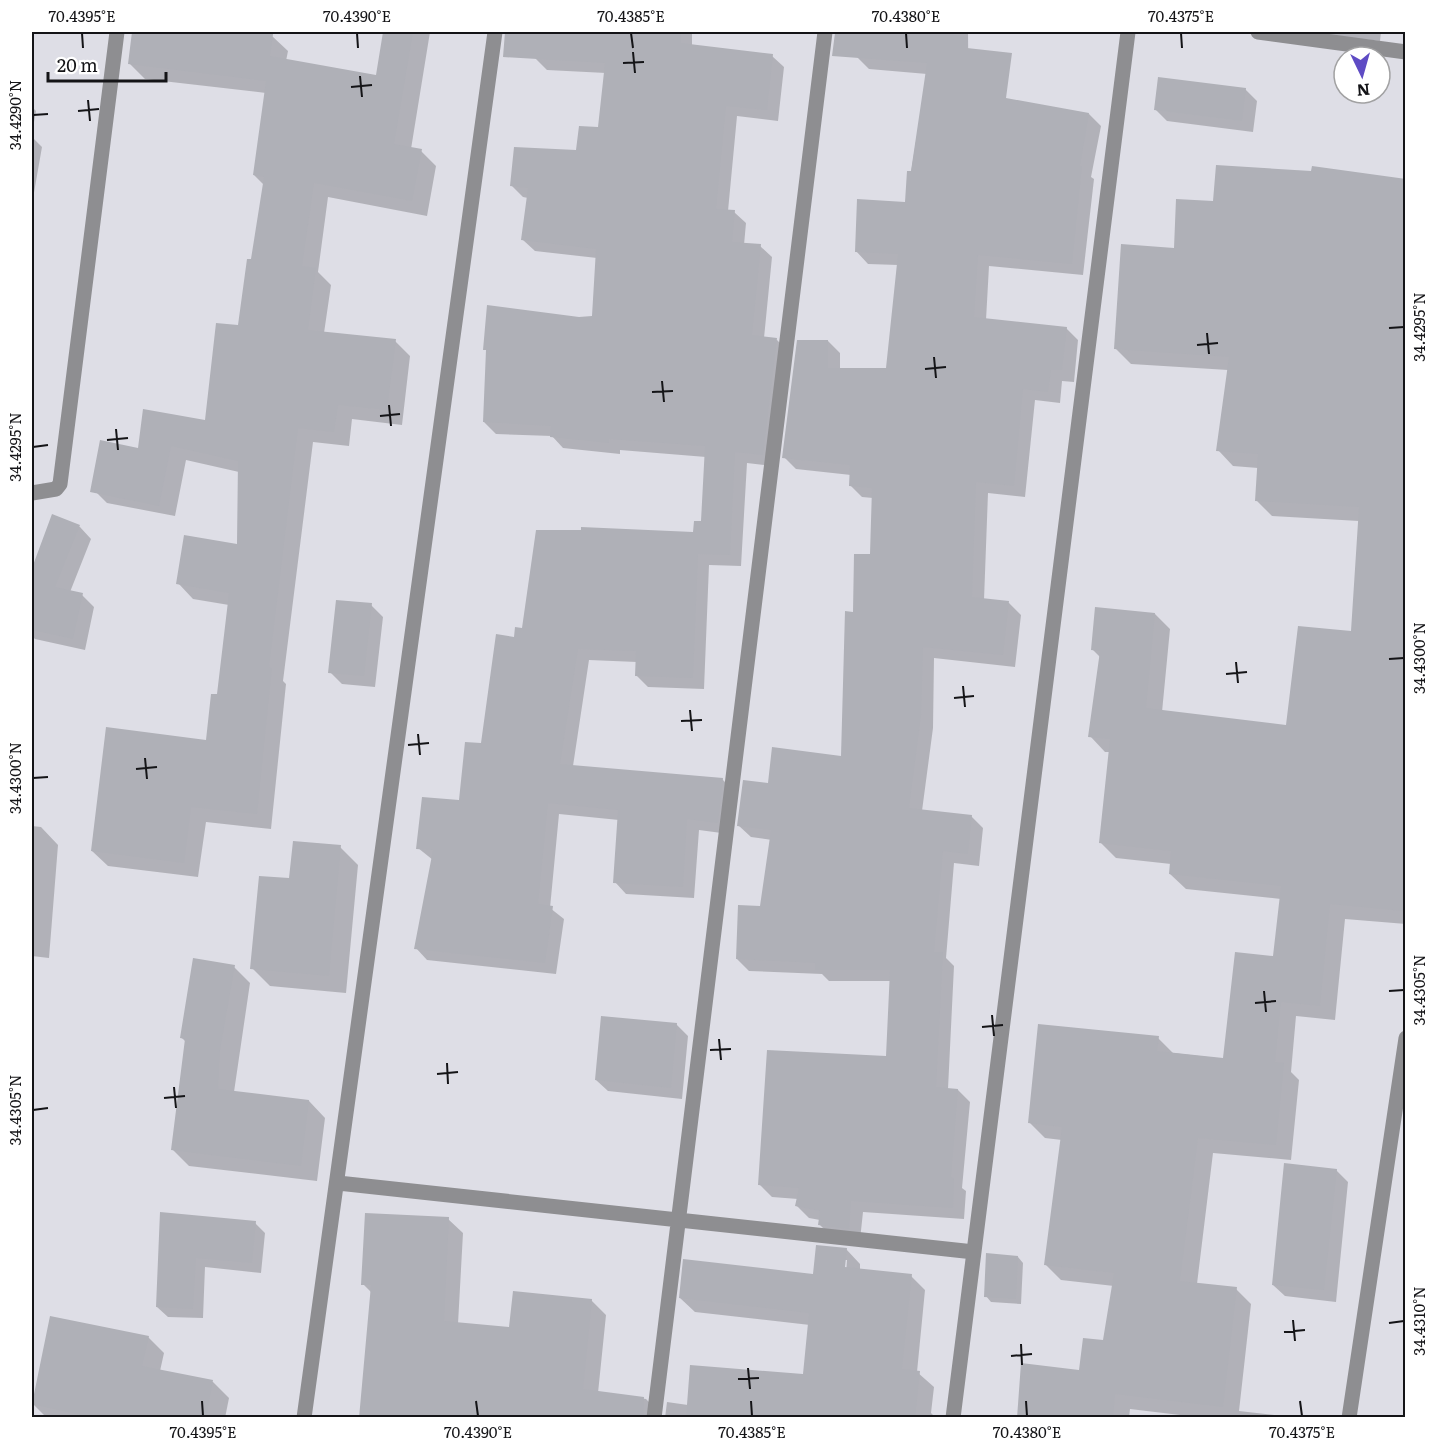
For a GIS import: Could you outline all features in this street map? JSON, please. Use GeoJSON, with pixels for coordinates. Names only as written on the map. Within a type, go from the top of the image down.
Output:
{"type":"FeatureCollection","features":[{"type":"Feature","properties":{"kind":"street"},"geometry":{"type":"LineString","coordinates":[[32,493],[56,489],[60,484],[117,32]]}},
{"type":"Feature","properties":{"kind":"street"},"geometry":{"type":"LineString","coordinates":[[303,1418],[338,1183],[495,32]]}},
{"type":"Feature","properties":{"kind":"street"},"geometry":{"type":"LineString","coordinates":[[654,1418],[825,32]]}},
{"type":"Feature","properties":{"kind":"street"},"geometry":{"type":"LineString","coordinates":[[953,1418],[1128,32]]}},
{"type":"Feature","properties":{"kind":"street"},"geometry":{"type":"LineString","coordinates":[[1258,32],[1406,52]]}},
{"type":"Feature","properties":{"kind":"street"},"geometry":{"type":"LineString","coordinates":[[1349,1418],[1406,1038]]}},
{"type":"Feature","properties":{"kind":"street"},"geometry":{"type":"LineString","coordinates":[[338,1183],[974,1252]]}},
{"type":"Feature","properties":{"kind":"building"},"geometry":{"type":"Polygon","coordinates":[[[132,32],[273,34],[270,56],[376,75],[383,32],[413,32],[394,144],[422,149],[412,201],[314,183],[302,266],[316,268],[308,330],[396,339],[387,410],[338,405],[334,432],[298,428],[269,667],[272,668],[257,814],[191,807],[184,863],[91,851],[106,727],[206,740],[211,694],[217,694],[229,593],[176,584],[184,535],[237,544],[238,461],[171,446],[159,506],[90,492],[100,440],[138,448],[143,409],[205,420],[216,323],[238,325],[247,259],[251,259],[264,177],[253,175],[266,81],[128,64],[132,32]]]}},
{"type":"Feature","properties":{"kind":"building"},"geometry":{"type":"Polygon","coordinates":[[[505,32],[681,32],[681,43],[773,54],[767,110],[726,106],[716,209],[735,210],[732,242],[761,244],[752,335],[777,338],[763,455],[735,452],[730,555],[698,554],[693,678],[635,676],[636,651],[578,649],[560,764],[723,778],[718,823],[687,819],[683,887],[613,883],[618,810],[548,803],[538,904],[553,906],[545,963],[414,949],[433,850],[416,849],[422,797],[459,800],[465,742],[481,743],[496,634],[514,637],[515,627],[522,628],[536,530],[581,530],[581,527],[693,532],[694,521],[701,521],[705,446],[609,439],[609,443],[550,437],[551,426],[483,422],[486,350],[483,350],[487,305],[579,317],[592,316],[596,249],[521,240],[528,188],[510,186],[514,147],[576,150],[579,126],[598,127],[605,63],[503,57],[505,32]]]}},
{"type":"Feature","properties":{"kind":"building"},"geometry":{"type":"Polygon","coordinates":[[[933,32],[968,37],[967,48],[1012,53],[1006,98],[1089,113],[1080,166],[1082,166],[1072,264],[978,255],[974,317],[1067,327],[1062,370],[1051,370],[1048,392],[1023,389],[1014,486],[976,482],[972,597],[1009,601],[1003,655],[923,647],[921,715],[909,808],[972,815],[968,854],[943,851],[934,952],[943,952],[936,1087],[958,1089],[951,1177],[954,1178],[953,1208],[851,1201],[849,1229],[818,1225],[820,1211],[795,1206],[799,1188],[758,1185],[767,1050],[886,1056],[890,970],[815,970],[815,963],[736,959],[738,905],[760,906],[771,830],[737,826],[743,780],[768,783],[772,747],[841,756],[845,611],[853,612],[854,554],[870,554],[872,488],[849,486],[850,465],[782,458],[797,340],[828,340],[828,368],[886,368],[898,254],[855,252],[857,199],[905,202],[907,171],[911,171],[927,63],[832,56],[835,33],[933,32]]]}},
{"type":"Feature","properties":{"kind":"building"},"geometry":{"type":"Polygon","coordinates":[[[1158,77],[1246,88],[1242,121],[1154,110],[1158,77]]]}},
{"type":"Feature","properties":{"kind":"building"},"geometry":{"type":"Polygon","coordinates":[[[1216,165],[1311,171],[1312,166],[1406,179],[1404,911],[1330,904],[1320,1006],[1281,1002],[1275,1062],[1284,1063],[1276,1145],[1198,1138],[1180,1281],[1237,1287],[1223,1407],[1115,1394],[1113,1418],[1017,1418],[1021,1363],[1079,1370],[1083,1338],[1103,1340],[1114,1273],[1044,1265],[1062,1127],[1028,1123],[1038,1024],[1159,1036],[1157,1051],[1223,1058],[1235,952],[1273,956],[1281,886],[1169,874],[1171,851],[1099,843],[1110,739],[1088,737],[1100,651],[1091,650],[1095,607],[1155,613],[1146,708],[1286,725],[1298,626],[1351,631],[1359,507],[1255,501],[1258,454],[1216,451],[1229,357],[1114,349],[1121,244],[1174,248],[1176,199],[1213,201],[1216,165]]]}},
{"type":"Feature","properties":{"kind":"building"},"geometry":{"type":"Polygon","coordinates":[[[52,514],[80,525],[55,587],[83,593],[73,639],[32,630],[32,568],[52,514]]]}},
{"type":"Feature","properties":{"kind":"building"},"geometry":{"type":"Polygon","coordinates":[[[336,600],[372,603],[364,676],[328,673],[336,600]]]}},
{"type":"Feature","properties":{"kind":"building"},"geometry":{"type":"Polygon","coordinates":[[[293,841],[341,845],[329,976],[250,969],[259,876],[289,878],[293,841]]]}},
{"type":"Feature","properties":{"kind":"building"},"geometry":{"type":"Polygon","coordinates":[[[193,958],[235,965],[220,1050],[218,1089],[309,1100],[301,1166],[171,1150],[185,1039],[180,1038],[193,958]]]}},
{"type":"Feature","properties":{"kind":"building"},"geometry":{"type":"Polygon","coordinates":[[[601,1016],[677,1023],[671,1088],[595,1080],[601,1016]]]}},
{"type":"Feature","properties":{"kind":"building"},"geometry":{"type":"Polygon","coordinates":[[[1284,1163],[1337,1169],[1324,1290],[1272,1285],[1284,1163]]]}},
{"type":"Feature","properties":{"kind":"building"},"geometry":{"type":"Polygon","coordinates":[[[160,1212],[256,1221],[252,1263],[196,1258],[193,1309],[156,1307],[160,1212]]]}},
{"type":"Feature","properties":{"kind":"building"},"geometry":{"type":"Polygon","coordinates":[[[365,1213],[449,1217],[444,1321],[509,1327],[513,1291],[592,1299],[583,1389],[644,1397],[643,1418],[359,1418],[371,1285],[361,1285],[365,1213]]]}},
{"type":"Feature","properties":{"kind":"building"},"geometry":{"type":"Polygon","coordinates":[[[816,1245],[847,1248],[845,1267],[912,1274],[902,1369],[920,1371],[915,1418],[686,1418],[690,1365],[803,1374],[809,1313],[679,1298],[683,1259],[813,1274],[816,1245]]]}},
{"type":"Feature","properties":{"kind":"building"},"geometry":{"type":"Polygon","coordinates":[[[986,1253],[1018,1256],[1016,1299],[984,1297],[986,1253]]]}},
{"type":"Feature","properties":{"kind":"building"},"geometry":{"type":"Polygon","coordinates":[[[50,1316],[149,1336],[142,1366],[213,1380],[206,1418],[95,1418],[32,1404],[50,1316]]]}}]}
